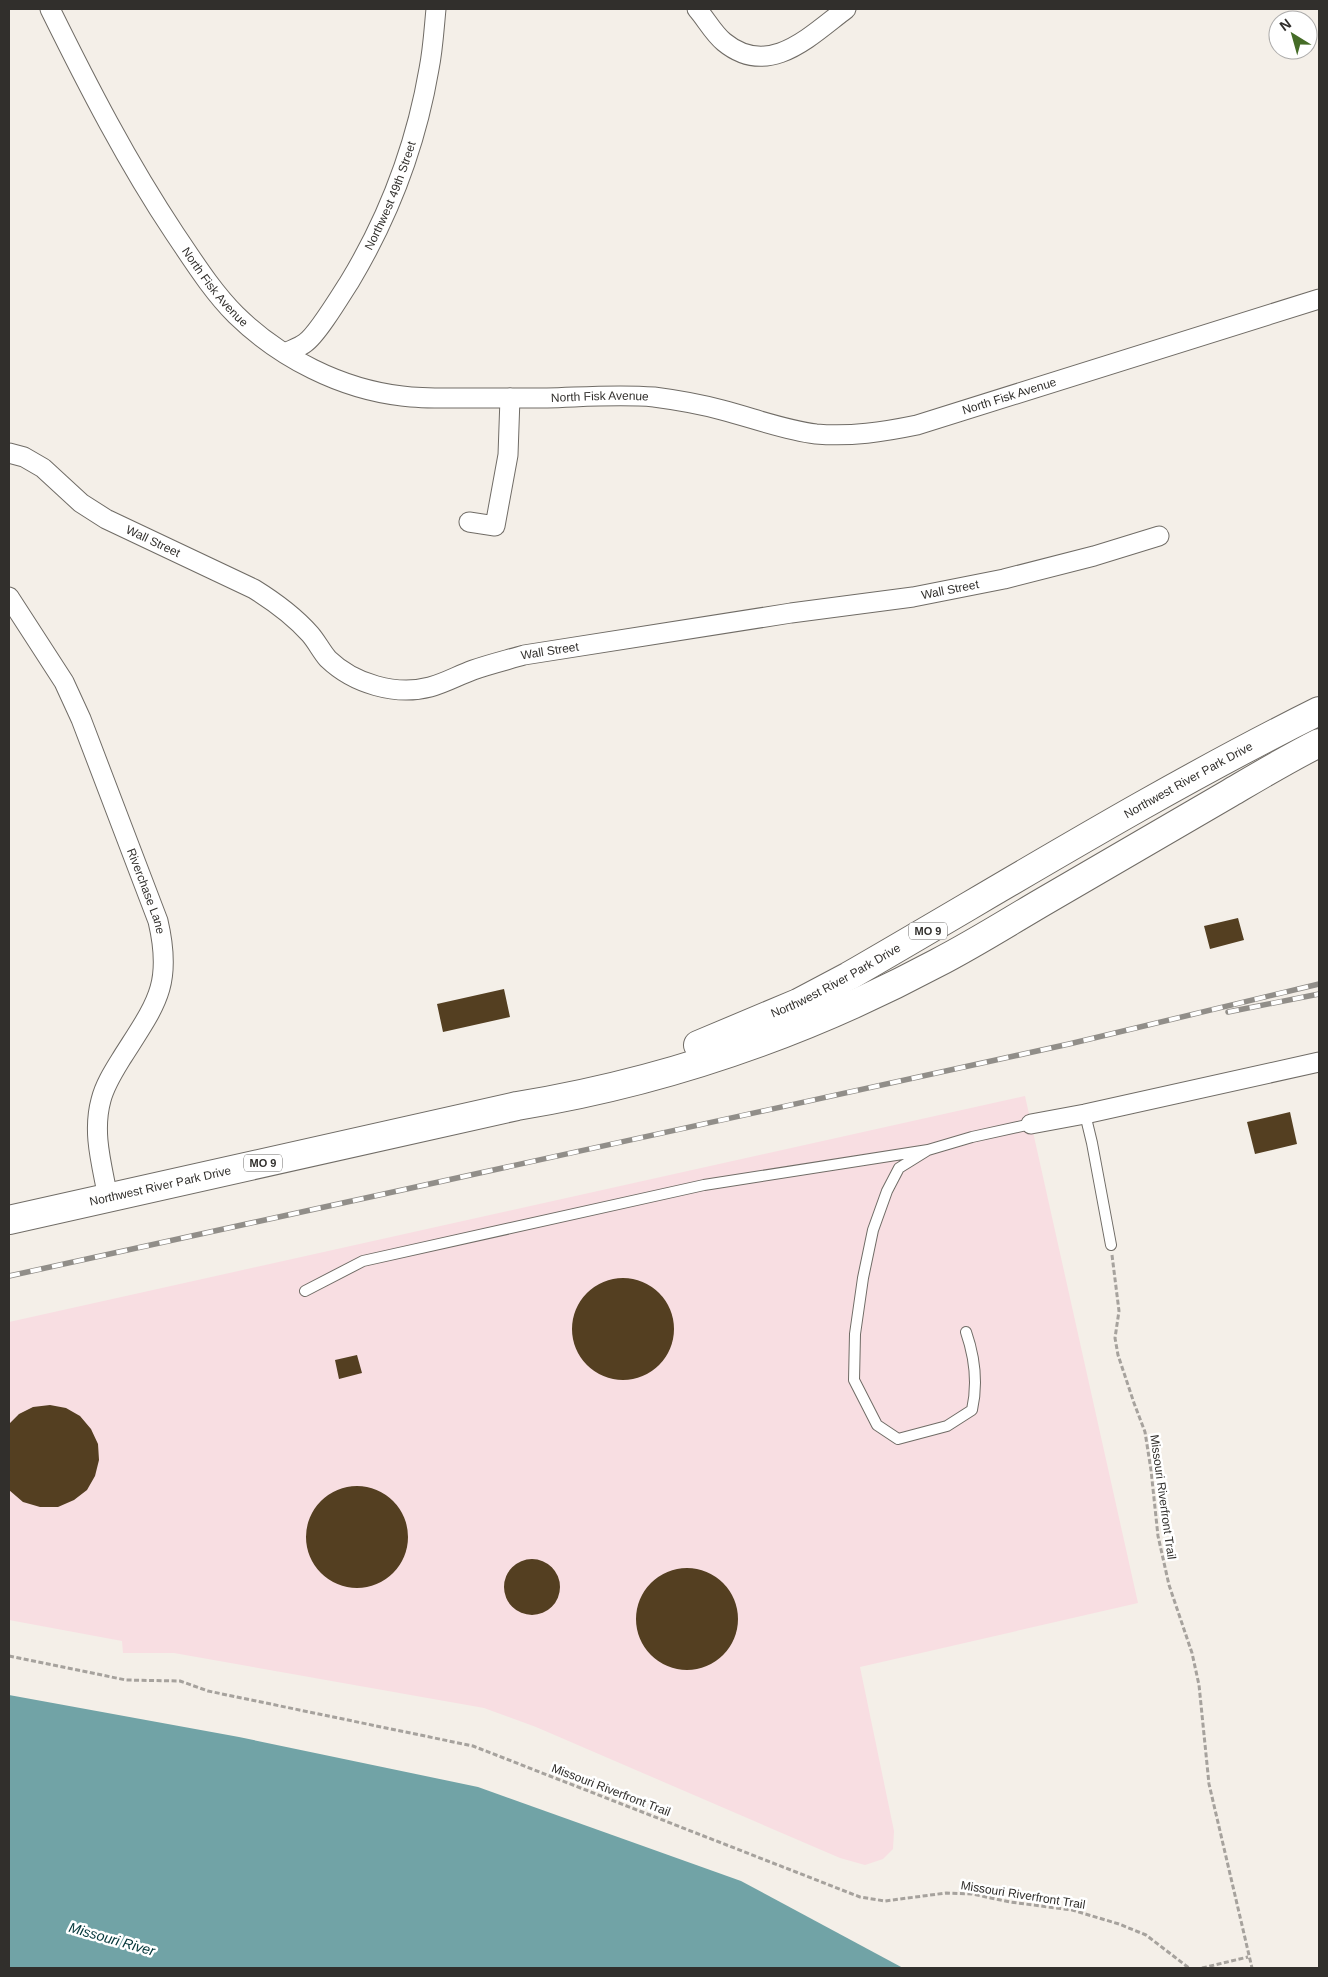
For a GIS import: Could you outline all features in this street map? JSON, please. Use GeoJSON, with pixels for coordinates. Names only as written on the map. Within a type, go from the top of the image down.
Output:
{"type":"FeatureCollection","features":[{"type":"Feature","properties":{"kind":"main road","name":"Northwest River Park Drive"},"geometry":{"type":"LineString","coordinates":[[517,1106],[655,1061],[715,1039],[798,1004],[908,943],[1169,790],[1254,743],[1319,711]]}},
{"type":"Feature","properties":{"kind":"main road","name":"Northwest River Park Drive"},"geometry":{"type":"LineString","coordinates":[[9,1220],[517,1106],[591,1092],[698,1063],[773,1038],[849,1007],[939,962],[1173,825],[1319,743]]}},
{"type":"Feature","properties":{"kind":"street","name":"North Fisk Avenue"},"geometry":{"type":"LineString","coordinates":[[50,9],[116,139],[150,196],[216,292],[236,315],[285,353],[340,381],[370,390],[429,399],[550,398],[603,395],[654,397],[720,409],[784,428],[815,434],[849,435],[876,433],[917,425],[1319,299]]}},
{"type":"Feature","properties":{"kind":"street","name":"Northwest 49th Street"},"geometry":{"type":"LineString","coordinates":[[285,353],[306,343],[319,327],[359,266],[382,222],[408,154],[422,107],[430,67],[436,9]]}},
{"type":"Feature","properties":{"kind":"street"},"geometry":{"type":"LineString","coordinates":[[697,9],[722,40],[731,47],[752,55],[765,56],[788,51],[846,9]]}},
{"type":"Feature","properties":{"kind":"street"},"geometry":{"type":"LineString","coordinates":[[469,522],[495,526],[508,455],[510,398]]}},
{"type":"Feature","properties":{"kind":"street","name":"Wall Street"},"geometry":{"type":"LineString","coordinates":[[9,453],[24,457],[43,468],[81,503],[106,519],[246,585],[272,600],[293,616],[335,665],[354,678],[375,686],[398,690],[432,687],[490,664],[524,655],[791,613],[913,597],[995,580],[1094,556],[1159,536]]}},
{"type":"Feature","properties":{"kind":"street","name":"Riverchase Lane"},"geometry":{"type":"LineString","coordinates":[[9,597],[64,682],[81,719],[158,921],[163,941],[164,966],[155,1004],[105,1086],[99,1108],[97,1143],[108,1198]]}},
{"type":"Feature","properties":{"kind":"street"},"geometry":{"type":"LineString","coordinates":[[1031,1124],[1085,1114],[1319,1062]]}},
{"type":"Feature","properties":{"kind":"lane"},"geometry":{"type":"LineString","coordinates":[[1085,1114],[1111,1245]]}},
{"type":"Feature","properties":{"kind":"lane"},"geometry":{"type":"LineString","coordinates":[[305,1291],[363,1261],[704,1186],[928,1150],[972,1137],[1031,1124]]}},
{"type":"Feature","properties":{"kind":"lane"},"geometry":{"type":"LineString","coordinates":[[928,1150],[898,1168],[887,1191],[873,1230],[863,1278],[855,1334],[854,1380],[877,1425],[898,1439],[946,1426],[972,1410],[976,1392],[973,1352],[966,1332]]}},
{"type":"Feature","properties":{"kind":"path","name":"Missouri Riverfront Trail"},"geometry":{"type":"LineString","coordinates":[[1111,1245],[1119,1311],[1115,1338],[1118,1355],[1145,1432],[1158,1536],[1169,1585],[1194,1661],[1209,1784],[1252,1968]]}},
{"type":"Feature","properties":{"kind":"path","name":"Missouri Riverfront Trail"},"geometry":{"type":"LineString","coordinates":[[9,1656],[126,1680],[180,1681],[208,1691],[473,1746],[860,1897],[885,1901],[946,1893],[972,1894],[1010,1902],[1072,1910],[1119,1924],[1146,1935],[1189,1968]]}},
{"type":"Feature","properties":{"kind":"path"},"geometry":{"type":"LineString","coordinates":[[1202,1968],[1248,1957]]}},
{"type":"Feature","properties":{"kind":"shaded area"},"geometry":{"type":"Polygon","coordinates":[[[1025,1096],[1138,1603],[860,1667],[894,1831],[893,1849],[883,1859],[865,1865],[840,1858],[536,1727],[484,1708],[174,1653],[123,1653],[122,1641],[9,1620],[9,1322],[1025,1096]]]}},
{"type":"Feature","properties":{"kind":"water","name":"Missouri River"},"geometry":{"type":"Polygon","coordinates":[[[9,1695],[239,1737],[478,1787],[741,1881],[903,1968],[9,1968],[9,1695]]]}},
{"type":"Feature","properties":{"kind":"building"},"geometry":{"type":"Polygon","coordinates":[[[1238,918],[1244,940],[1210,949],[1204,926],[1238,918]]]}},
{"type":"Feature","properties":{"kind":"building"},"geometry":{"type":"Polygon","coordinates":[[[504,989],[510,1017],[443,1032],[437,1004],[504,989]]]}},
{"type":"Feature","properties":{"kind":"building"},"geometry":{"type":"Polygon","coordinates":[[[1290,1112],[1297,1144],[1255,1154],[1247,1122],[1290,1112]]]}},
{"type":"Feature","properties":{"kind":"building"},"geometry":{"type":"Polygon","coordinates":[[[623,1278],[642,1282],[659,1293],[670,1310],[674,1329],[670,1348],[659,1365],[642,1376],[623,1380],[604,1376],[587,1365],[576,1348],[572,1329],[576,1310],[587,1293],[604,1282],[623,1278]]]}},
{"type":"Feature","properties":{"kind":"building"},"geometry":{"type":"Polygon","coordinates":[[[357,1355],[362,1373],[339,1379],[335,1360],[357,1355]]]}},
{"type":"Feature","properties":{"kind":"building"},"geometry":{"type":"Polygon","coordinates":[[[50,1405],[66,1408],[80,1416],[91,1429],[98,1444],[99,1460],[95,1476],[87,1490],[74,1500],[58,1507],[40,1507],[23,1502],[9,1490],[9,1424],[19,1414],[33,1407],[50,1405]]]}},
{"type":"Feature","properties":{"kind":"building"},"geometry":{"type":"Polygon","coordinates":[[[357,1486],[376,1490],[393,1501],[404,1518],[408,1537],[404,1556],[393,1573],[376,1584],[357,1588],[338,1584],[321,1573],[310,1556],[306,1537],[310,1518],[321,1501],[338,1490],[357,1486]]]}},
{"type":"Feature","properties":{"kind":"building"},"geometry":{"type":"Polygon","coordinates":[[[532,1559],[543,1561],[552,1567],[558,1576],[560,1587],[558,1598],[552,1607],[543,1613],[532,1615],[521,1613],[512,1607],[506,1598],[504,1587],[506,1576],[512,1567],[521,1561],[532,1559]]]}},
{"type":"Feature","properties":{"kind":"building"},"geometry":{"type":"Polygon","coordinates":[[[687,1568],[706,1572],[723,1583],[734,1600],[738,1619],[734,1638],[723,1655],[706,1666],[687,1670],[668,1666],[651,1655],[640,1638],[636,1619],[640,1600],[651,1583],[668,1572],[687,1568]]]}},
{"type":"Feature","properties":{"kind":"railway"},"geometry":{"type":"LineString","coordinates":[[9,1276],[1069,1044],[1319,984]]}},
{"type":"Feature","properties":{"kind":"railway"},"geometry":{"type":"LineString","coordinates":[[1228,1012],[1319,994]]}}]}
